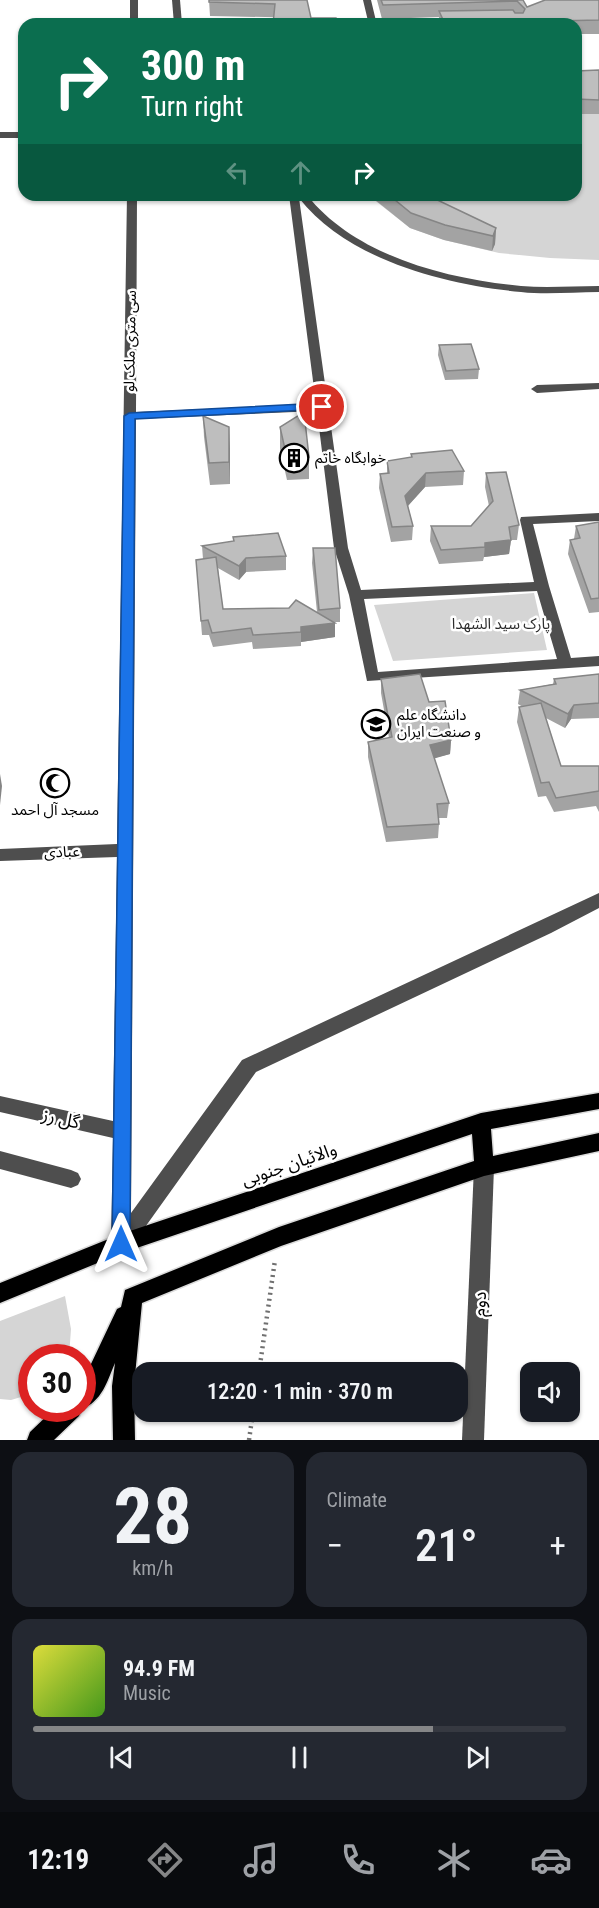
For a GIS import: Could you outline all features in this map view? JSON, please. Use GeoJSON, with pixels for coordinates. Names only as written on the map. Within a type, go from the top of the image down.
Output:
{"type":"FeatureCollection","features":[{"type":"Feature","properties":{"kind":"main road","name":"والائیان جنوبی"},"geometry":{"type":"LineString","coordinates":[[0,1293],[121,1244],[481,1122],[599,1101]]}},
{"type":"Feature","properties":{"kind":"main road"},"geometry":{"type":"LineString","coordinates":[[481,1122],[484,1167]]}},
{"type":"Feature","properties":{"kind":"main road"},"geometry":{"type":"LineString","coordinates":[[96,1381],[132,1297],[279,1236],[484,1167],[599,1142]]}},
{"type":"Feature","properties":{"kind":"main road"},"geometry":{"type":"LineString","coordinates":[[124,1440],[123,1386],[132,1297]]}},
{"type":"Feature","properties":{"kind":"main road"},"geometry":{"type":"LineString","coordinates":[[38,1440],[57,1422]]}},
{"type":"Feature","properties":{"kind":"street"},"geometry":{"type":"LineString","coordinates":[[134,0],[134,18]]}},
{"type":"Feature","properties":{"kind":"street"},"geometry":{"type":"LineString","coordinates":[[176,0],[178,18]]}},
{"type":"Feature","properties":{"kind":"street"},"geometry":{"type":"LineString","coordinates":[[367,0],[372,18]]}},
{"type":"Feature","properties":{"kind":"street"},"geometry":{"type":"LineString","coordinates":[[0,135],[18,135]]}},
{"type":"Feature","properties":{"kind":"street","name":"سی متری ملک لو"},"geometry":{"type":"LineString","coordinates":[[121,1244],[132,201]]}},
{"type":"Feature","properties":{"kind":"street"},"geometry":{"type":"LineString","coordinates":[[295,201],[341,548],[356,595],[372,677],[599,661]]}},
{"type":"Feature","properties":{"kind":"street"},"geometry":{"type":"LineString","coordinates":[[306,201],[309,207],[351,239],[393,260],[451,276],[521,289],[599,289]]}},
{"type":"Feature","properties":{"kind":"street"},"geometry":{"type":"LineString","coordinates":[[537,389],[599,386]]}},
{"type":"Feature","properties":{"kind":"street"},"geometry":{"type":"LineString","coordinates":[[129,416],[322,407]]}},
{"type":"Feature","properties":{"kind":"street"},"geometry":{"type":"LineString","coordinates":[[565,663],[542,586],[526,520],[599,517]]}},
{"type":"Feature","properties":{"kind":"street"},"geometry":{"type":"LineString","coordinates":[[356,595],[542,586]]}},
{"type":"Feature","properties":{"kind":"street","name":"عبادی"},"geometry":{"type":"LineString","coordinates":[[0,855],[125,850]]}},
{"type":"Feature","properties":{"kind":"street"},"geometry":{"type":"LineString","coordinates":[[121,1244],[249,1066],[545,928],[599,900]]}},
{"type":"Feature","properties":{"kind":"street","name":"گل رز"},"geometry":{"type":"LineString","coordinates":[[0,1104],[122,1132]]}},
{"type":"Feature","properties":{"kind":"street"},"geometry":{"type":"LineString","coordinates":[[0,1160],[71,1179]]}},
{"type":"Feature","properties":{"kind":"street","name":"دوم"},"geometry":{"type":"LineString","coordinates":[[473,1440],[484,1167]]}},
{"type":"Feature","properties":{"kind":"path"},"geometry":{"type":"LineString","coordinates":[[260,1362],[279,1236]]}},
{"type":"Feature","properties":{"kind":"path"},"geometry":{"type":"LineString","coordinates":[[249,1440],[252,1422]]}},
{"type":"Feature","properties":{"kind":"green space"},"geometry":{"type":"Polygon","coordinates":[[[582,99],[599,99],[599,260],[499,253],[444,240],[410,228],[376,201],[582,201],[582,99]]]}},
{"type":"Feature","properties":{"kind":"green space","name":"پارک سید الشهدا"},"geometry":{"type":"Polygon","coordinates":[[[534,593],[547,650],[393,661],[374,605],[534,593]]]}},
{"type":"Feature","properties":{"kind":"green space"},"geometry":{"type":"Polygon","coordinates":[[[65,1296],[71,1329],[70,1344],[18,1344],[18,1398],[11,1400],[0,1399],[0,1321],[65,1296]]]}},
{"type":"Feature","properties":{"kind":"building"},"geometry":{"type":"Polygon","coordinates":[[[209,0],[307,0],[311,18],[274,18],[275,4],[209,2],[209,0]]]}},
{"type":"Feature","properties":{"kind":"building"},"geometry":{"type":"Polygon","coordinates":[[[381,0],[523,0],[527,7],[545,0],[599,0],[599,20],[442,18],[439,11],[513,10],[515,13],[523,13],[525,9],[517,1],[383,5],[381,0]]]}},
{"type":"Feature","properties":{"kind":"building"},"geometry":{"type":"Polygon","coordinates":[[[599,70],[599,100],[582,99],[582,71],[599,70]]]}},
{"type":"Feature","properties":{"kind":"building"},"geometry":{"type":"Polygon","coordinates":[[[396,201],[440,201],[496,228],[493,236],[445,225],[411,213],[396,201]]]}},
{"type":"Feature","properties":{"kind":"building"},"geometry":{"type":"Polygon","coordinates":[[[471,344],[479,369],[446,371],[439,345],[471,344]]]}},
{"type":"Feature","properties":{"kind":"building"},"geometry":{"type":"Polygon","coordinates":[[[304,412],[309,457],[287,458],[280,427],[304,412]]]}},
{"type":"Feature","properties":{"kind":"building"},"geometry":{"type":"Polygon","coordinates":[[[203,416],[229,427],[229,462],[209,463],[203,416]]]}},
{"type":"Feature","properties":{"kind":"building"},"geometry":{"type":"Polygon","coordinates":[[[452,450],[464,471],[426,473],[405,496],[413,526],[392,527],[380,474],[389,473],[387,461],[412,457],[411,454],[452,450]]]}},
{"type":"Feature","properties":{"kind":"building"},"geometry":{"type":"Polygon","coordinates":[[[506,472],[519,525],[509,527],[511,540],[485,543],[485,547],[441,550],[431,526],[471,526],[493,501],[486,473],[506,472]]]}},
{"type":"Feature","properties":{"kind":"building"},"geometry":{"type":"Polygon","coordinates":[[[599,522],[599,598],[591,599],[570,540],[580,538],[576,526],[599,522]]]}},
{"type":"Feature","properties":{"kind":"building"},"geometry":{"type":"Polygon","coordinates":[[[278,533],[286,556],[246,558],[239,566],[202,546],[234,541],[233,537],[278,533]]]}},
{"type":"Feature","properties":{"kind":"building"},"geometry":{"type":"Polygon","coordinates":[[[313,548],[335,548],[340,608],[319,610],[313,548]]]}},
{"type":"Feature","properties":{"kind":"building"},"geometry":{"type":"Polygon","coordinates":[[[216,557],[223,609],[289,608],[296,600],[335,623],[301,627],[301,632],[253,635],[251,628],[212,633],[208,620],[201,621],[196,560],[216,557]]]}},
{"type":"Feature","properties":{"kind":"building"},"geometry":{"type":"Polygon","coordinates":[[[420,674],[429,702],[445,701],[451,740],[430,745],[449,803],[437,804],[439,824],[387,827],[368,742],[392,737],[381,679],[420,674]]]}},
{"type":"Feature","properties":{"kind":"building"},"geometry":{"type":"Polygon","coordinates":[[[599,674],[599,703],[574,705],[568,714],[520,690],[556,684],[554,679],[599,674]]]}},
{"type":"Feature","properties":{"kind":"building"},"geometry":{"type":"Polygon","coordinates":[[[541,703],[561,766],[599,766],[599,791],[556,798],[549,782],[541,783],[519,707],[541,703]]]}},
{"type":"Feature","properties":{"kind":"place","name":"خوابگاه خاتم"},"geometry":{"type":"Point","coordinates":[294,458]}},
{"type":"Feature","properties":{"kind":"place","name":"دانشگاه علم و صنعت ایران"},"geometry":{"type":"Point","coordinates":[376,724]}},
{"type":"Feature","properties":{"kind":"place","name":"مسجد آل احمد"},"geometry":{"type":"Point","coordinates":[55,783]}},
{"type":"Feature","properties":{"kind":"route"},"geometry":{"type":"LineString","coordinates":[[121,1244],[129,416],[322,407]]}}]}
